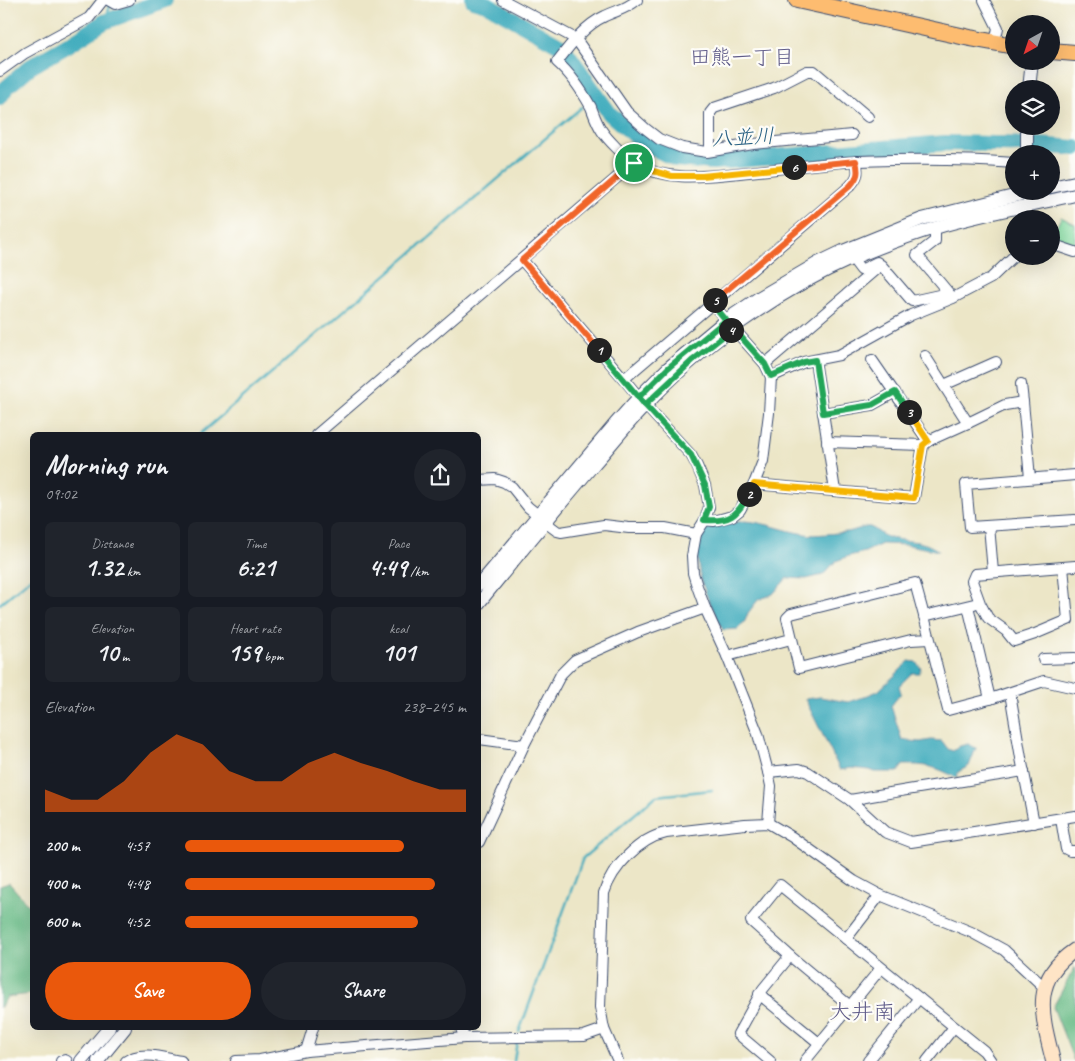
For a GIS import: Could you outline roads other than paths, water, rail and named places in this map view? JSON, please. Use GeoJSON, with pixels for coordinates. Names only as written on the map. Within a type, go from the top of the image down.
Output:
{"type":"FeatureCollection","features":[{"type":"Feature","properties":{"kind":"main road"},"geometry":{"type":"LineString","coordinates":[[797,0],[823,3],[970,38],[1005,44]]}},
{"type":"Feature","properties":{"kind":"main road"},"geometry":{"type":"LineString","coordinates":[[1060,52],[1075,53]]}},
{"type":"Feature","properties":{"kind":"main road"},"geometry":{"type":"LineString","coordinates":[[1053,1061],[1044,1024],[1042,1006],[1044,987],[1055,967],[1075,950]]}},
{"type":"Feature","properties":{"kind":"street"},"geometry":{"type":"LineString","coordinates":[[0,71],[25,53],[89,18],[103,0]]}},
{"type":"Feature","properties":{"kind":"street"},"geometry":{"type":"LineString","coordinates":[[108,0],[115,4],[129,0]]}},
{"type":"Feature","properties":{"kind":"street"},"geometry":{"type":"LineString","coordinates":[[503,0],[574,41],[627,112],[660,139],[682,148],[710,151],[753,144],[852,135]]}},
{"type":"Feature","properties":{"kind":"street"},"geometry":{"type":"LineString","coordinates":[[637,0],[623,10],[605,16],[590,25],[557,62],[581,90],[602,131],[634,163],[672,176],[702,176],[856,161],[902,159],[1005,162]]}},
{"type":"Feature","properties":{"kind":"street"},"geometry":{"type":"LineString","coordinates":[[984,0],[998,28],[995,42]]}},
{"type":"Feature","properties":{"kind":"street"},"geometry":{"type":"LineString","coordinates":[[710,151],[710,113],[714,108],[774,88],[807,71],[814,71],[868,118]]}},
{"type":"Feature","properties":{"kind":"street"},"geometry":{"type":"LineString","coordinates":[[624,378],[850,186],[857,178],[858,168],[856,161]]}},
{"type":"Feature","properties":{"kind":"street"},"geometry":{"type":"LineString","coordinates":[[320,432],[634,163]]}},
{"type":"Feature","properties":{"kind":"street"},"geometry":{"type":"LineString","coordinates":[[1060,185],[1075,182]]}},
{"type":"Feature","properties":{"kind":"street"},"geometry":{"type":"LineString","coordinates":[[1033,210],[1075,195]]}},
{"type":"Feature","properties":{"kind":"street"},"geometry":{"type":"LineString","coordinates":[[481,583],[542,518],[642,401],[693,360],[729,324],[760,297],[818,263],[922,219],[1005,198]]}},
{"type":"Feature","properties":{"kind":"street"},"geometry":{"type":"LineString","coordinates":[[729,324],[852,258],[935,228],[984,215],[1005,214]]}},
{"type":"Feature","properties":{"kind":"street"},"geometry":{"type":"LineString","coordinates":[[935,228],[935,241],[917,255],[950,296]]}},
{"type":"Feature","properties":{"kind":"street"},"geometry":{"type":"LineString","coordinates":[[1060,247],[1075,252]]}},
{"type":"Feature","properties":{"kind":"street"},"geometry":{"type":"LineString","coordinates":[[852,258],[861,270],[878,262],[912,301],[950,296]]}},
{"type":"Feature","properties":{"kind":"street"},"geometry":{"type":"LineString","coordinates":[[522,260],[642,401],[691,455],[697,466],[705,485],[709,507],[696,534],[692,556],[693,574],[705,608],[727,656],[758,734],[771,786],[768,823]]}},
{"type":"Feature","properties":{"kind":"street"},"geometry":{"type":"LineString","coordinates":[[765,364],[881,265]]}},
{"type":"Feature","properties":{"kind":"street"},"geometry":{"type":"LineString","coordinates":[[771,376],[804,362],[839,355],[911,315],[991,278],[1005,265]]}},
{"type":"Feature","properties":{"kind":"street"},"geometry":{"type":"LineString","coordinates":[[704,520],[714,521],[732,516],[740,510],[754,484],[763,462],[771,376],[765,364],[712,303]]}},
{"type":"Feature","properties":{"kind":"street"},"geometry":{"type":"LineString","coordinates":[[925,356],[968,424]]}},
{"type":"Feature","properties":{"kind":"street"},"geometry":{"type":"LineString","coordinates":[[815,360],[835,491]]}},
{"type":"Feature","properties":{"kind":"street"},"geometry":{"type":"LineString","coordinates":[[754,484],[914,498],[926,443],[895,392],[872,360]]}},
{"type":"Feature","properties":{"kind":"street"},"geometry":{"type":"LineString","coordinates":[[944,385],[996,362]]}},
{"type":"Feature","properties":{"kind":"street"},"geometry":{"type":"LineString","coordinates":[[1021,384],[1030,478]]}},
{"type":"Feature","properties":{"kind":"street"},"geometry":{"type":"LineString","coordinates":[[823,413],[872,405],[895,392]]}},
{"type":"Feature","properties":{"kind":"street"},"geometry":{"type":"LineString","coordinates":[[827,442],[926,443],[1005,405],[1023,402]]}},
{"type":"Feature","properties":{"kind":"street"},"geometry":{"type":"LineString","coordinates":[[1075,475],[966,484],[970,527],[1075,520]]}},
{"type":"Feature","properties":{"kind":"street"},"geometry":{"type":"LineString","coordinates":[[481,480],[495,479],[512,487],[528,507],[557,531],[604,525],[629,528],[665,528],[696,534]]}},
{"type":"Feature","properties":{"kind":"street"},"geometry":{"type":"LineString","coordinates":[[481,600],[542,518]]}},
{"type":"Feature","properties":{"kind":"street"},"geometry":{"type":"LineString","coordinates":[[989,526],[994,572]]}},
{"type":"Feature","properties":{"kind":"street"},"geometry":{"type":"LineString","coordinates":[[1063,567],[1068,620],[1014,641],[1006,631],[988,618],[972,581],[975,574],[1075,566]]}},
{"type":"Feature","properties":{"kind":"street"},"geometry":{"type":"LineString","coordinates":[[929,639],[911,640],[799,668],[787,618],[791,614],[915,583],[948,710],[1010,693],[1044,681],[1075,688]]}},
{"type":"Feature","properties":{"kind":"street"},"geometry":{"type":"LineString","coordinates":[[924,616],[980,603]]}},
{"type":"Feature","properties":{"kind":"street"},"geometry":{"type":"LineString","coordinates":[[968,606],[990,699]]}},
{"type":"Feature","properties":{"kind":"street"},"geometry":{"type":"LineString","coordinates":[[481,838],[524,745],[561,674],[575,660],[638,632],[705,608]]}},
{"type":"Feature","properties":{"kind":"street"},"geometry":{"type":"LineString","coordinates":[[727,656],[791,639]]}},
{"type":"Feature","properties":{"kind":"street"},"geometry":{"type":"LineString","coordinates":[[1043,659],[1075,658]]}},
{"type":"Feature","properties":{"kind":"street"},"geometry":{"type":"LineString","coordinates":[[1010,693],[1034,823]]}},
{"type":"Feature","properties":{"kind":"street"},"geometry":{"type":"LineString","coordinates":[[481,739],[524,745]]}},
{"type":"Feature","properties":{"kind":"street"},"geometry":{"type":"LineString","coordinates":[[768,772],[800,769],[808,772],[850,800],[885,832],[911,842],[1075,816]]}},
{"type":"Feature","properties":{"kind":"street"},"geometry":{"type":"LineString","coordinates":[[850,800],[905,789],[935,786],[1024,771]]}},
{"type":"Feature","properties":{"kind":"street"},"geometry":{"type":"LineString","coordinates":[[1061,819],[1066,849],[1075,851]]}},
{"type":"Feature","properties":{"kind":"street"},"geometry":{"type":"LineString","coordinates":[[618,1061],[604,1029],[600,1007],[604,893],[607,882],[622,862],[643,842],[666,832],[768,823],[792,837],[854,881],[880,895],[971,932],[1004,950],[1044,987]]}},
{"type":"Feature","properties":{"kind":"street"},"geometry":{"type":"LineString","coordinates":[[850,1006],[751,921],[780,885],[984,1051],[991,1061]]}},
{"type":"Feature","properties":{"kind":"street"},"geometry":{"type":"LineString","coordinates":[[846,939],[880,895]]}},
{"type":"Feature","properties":{"kind":"street"},"geometry":{"type":"LineString","coordinates":[[770,1061],[738,1034],[759,994],[790,956]]}},
{"type":"Feature","properties":{"kind":"street"},"geometry":{"type":"LineString","coordinates":[[806,1061],[882,968]]}},
{"type":"Feature","properties":{"kind":"street"},"geometry":{"type":"LineString","coordinates":[[759,994],[819,1043]]}},
{"type":"Feature","properties":{"kind":"street"},"geometry":{"type":"LineString","coordinates":[[868,1061],[919,998]]}},
{"type":"Feature","properties":{"kind":"street"},"geometry":{"type":"LineString","coordinates":[[927,1061],[954,1027]]}},
{"type":"Feature","properties":{"kind":"street"},"geometry":{"type":"LineString","coordinates":[[236,1061],[260,1060],[306,1051],[462,1033],[584,1036],[604,1029]]}},
{"type":"Feature","properties":{"kind":"street"},"geometry":{"type":"LineString","coordinates":[[81,1061],[107,1030]]}},
{"type":"Feature","properties":{"kind":"street"},"geometry":{"type":"LineString","coordinates":[[98,1061],[123,1030]]}},
{"type":"Feature","properties":{"kind":"street"},"geometry":{"type":"LineString","coordinates":[[306,1051],[312,1030]]}},
{"type":"Feature","properties":{"kind":"street"},"geometry":{"type":"LineString","coordinates":[[126,1061],[139,1056],[152,1056],[181,1061]]}},
{"type":"Feature","properties":{"kind":"street"},"geometry":{"type":"LineString","coordinates":[[61,1061],[67,1061]]}},
{"type":"Feature","properties":{"kind":"water"},"geometry":{"type":"Polygon","coordinates":[[[744,521],[809,535],[847,532],[870,527],[887,537],[920,542],[939,551],[908,545],[882,544],[865,552],[836,561],[823,575],[806,579],[787,578],[773,594],[758,600],[738,629],[723,630],[701,580],[697,556],[700,539],[705,528],[744,521]]]}},
{"type":"Feature","properties":{"kind":"water"},"geometry":{"type":"Polygon","coordinates":[[[909,661],[916,662],[921,668],[919,673],[912,673],[899,686],[901,693],[891,706],[902,740],[920,742],[942,741],[948,749],[953,751],[960,746],[968,744],[976,748],[969,766],[958,772],[957,778],[937,769],[919,765],[903,765],[898,772],[875,772],[851,768],[840,770],[805,699],[820,697],[848,702],[863,697],[878,691],[909,661]]]}},
{"type":"Feature","properties":{"kind":"waterway","name":"八並川"},"geometry":{"type":"LineString","coordinates":[[0,97],[6,88],[30,67],[104,22],[165,0]]}},
{"type":"Feature","properties":{"kind":"waterway","name":"八並川"},"geometry":{"type":"LineString","coordinates":[[473,0],[487,4],[563,47],[610,114],[651,147],[676,159],[713,162],[946,143],[1039,145],[1075,148]]}},
{"type":"Feature","properties":{"kind":"waterway"},"geometry":{"type":"LineString","coordinates":[[104,22],[111,4]]}},
{"type":"Feature","properties":{"kind":"waterway"},"geometry":{"type":"LineString","coordinates":[[203,432],[582,107]]}},
{"type":"Feature","properties":{"kind":"waterway"},"geometry":{"type":"LineString","coordinates":[[0,604],[30,579]]}},
{"type":"Feature","properties":{"kind":"waterway"},"geometry":{"type":"LineString","coordinates":[[777,778],[800,775],[809,780]]}},
{"type":"Feature","properties":{"kind":"waterway"},"geometry":{"type":"LineString","coordinates":[[519,1032],[583,858],[656,796],[712,790]]}},
{"type":"Feature","properties":{"kind":"waterway"},"geometry":{"type":"LineString","coordinates":[[514,1061],[517,1041]]}},
{"type":"Feature","properties":{"kind":"district","name":"田熊一丁目"},"geometry":{"type":"Point","coordinates":[742,57]}},
{"type":"Feature","properties":{"kind":"district","name":"大井南"},"geometry":{"type":"Point","coordinates":[862,1012]}}]}
